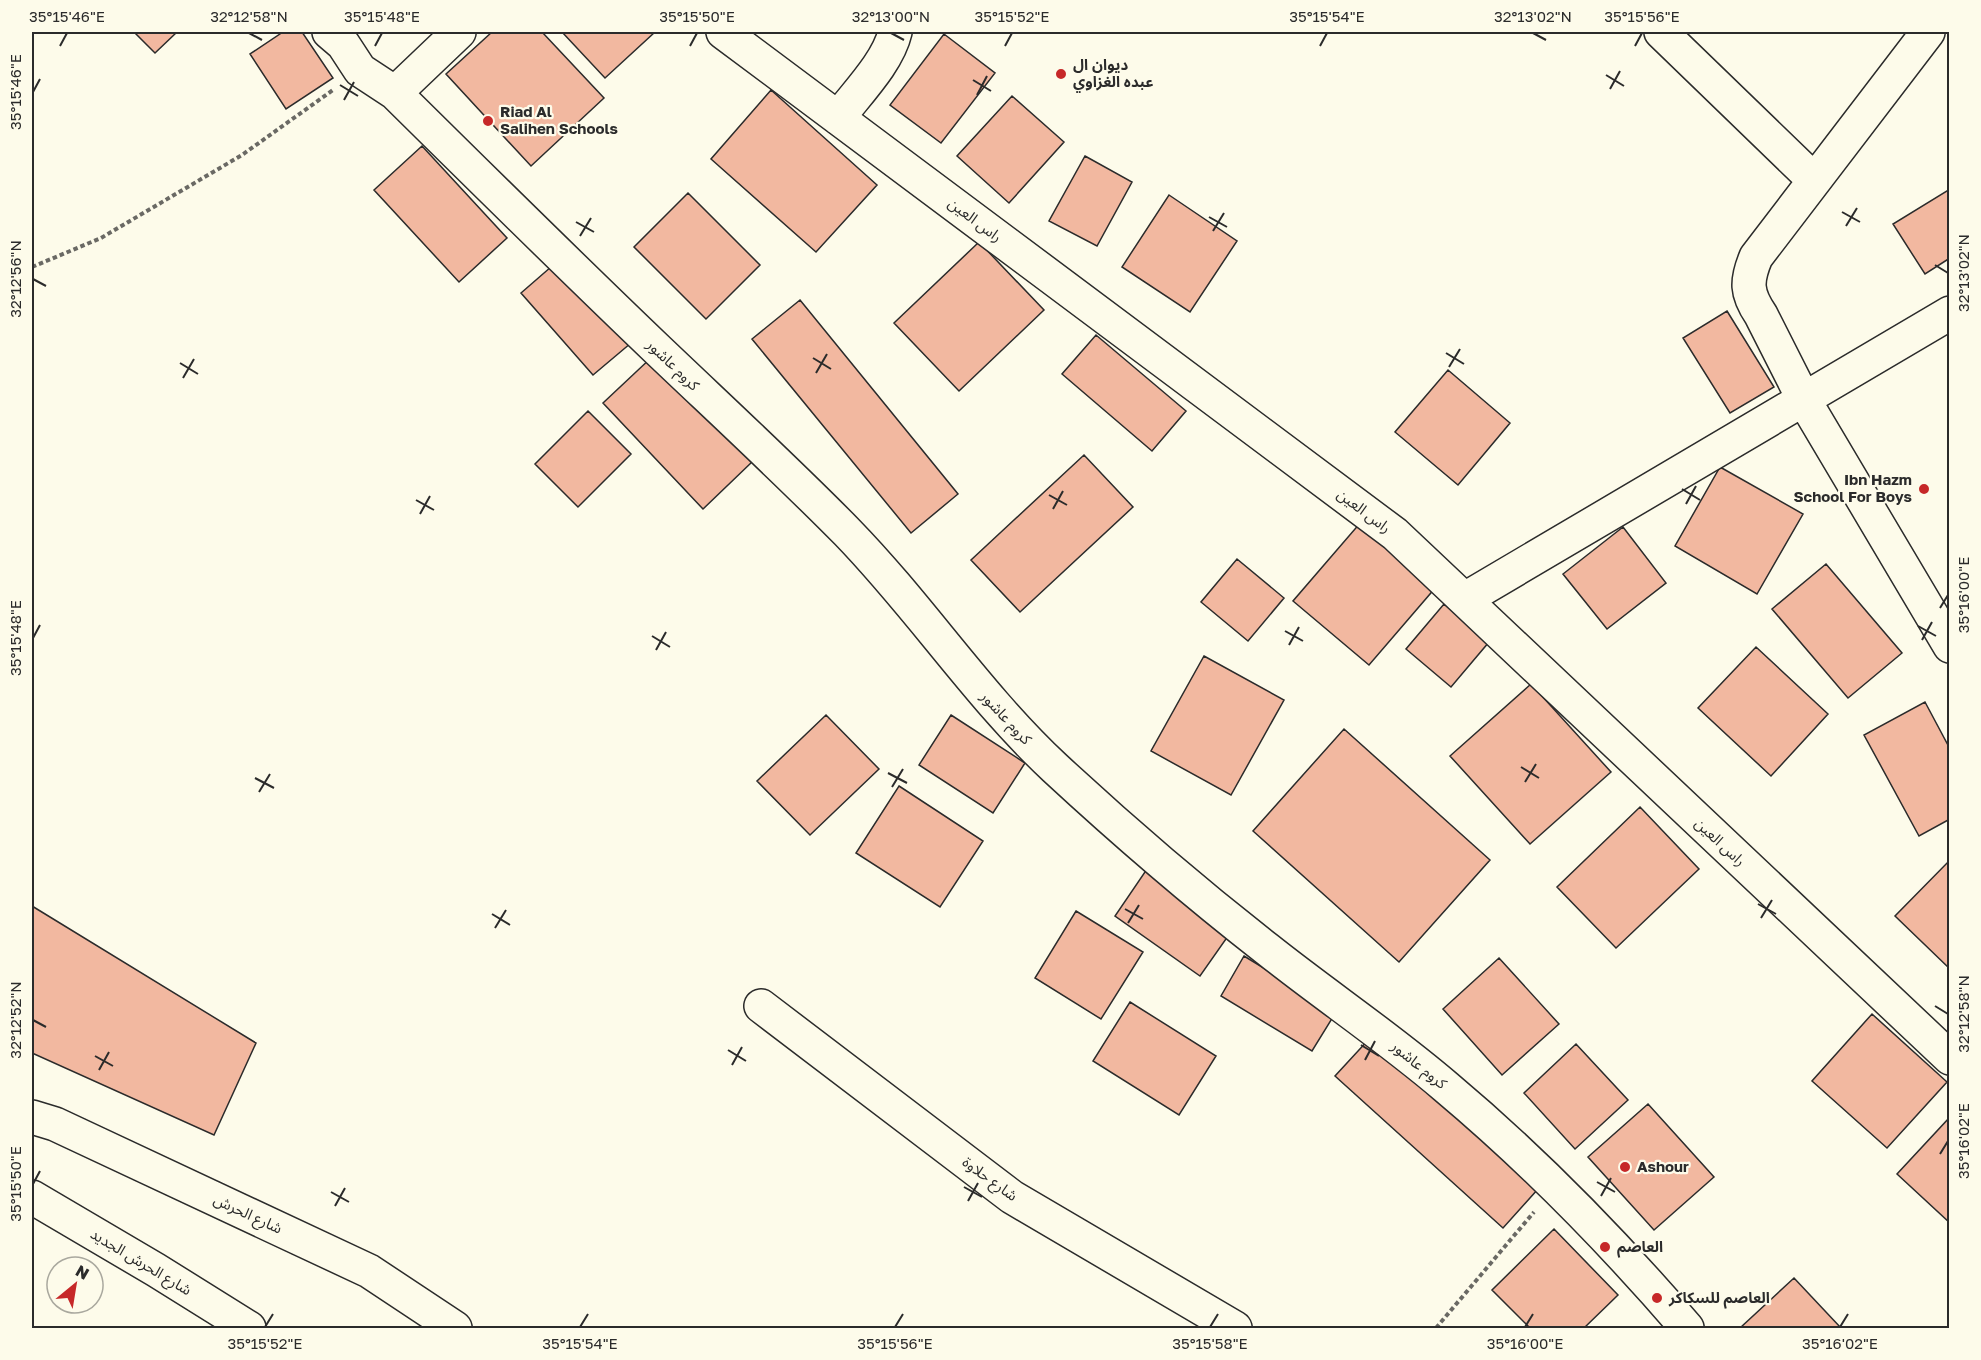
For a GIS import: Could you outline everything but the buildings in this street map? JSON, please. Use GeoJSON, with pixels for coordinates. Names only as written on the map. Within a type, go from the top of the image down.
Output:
{"type":"FeatureCollection","features":[{"type":"Feature","properties":{"kind":"street"},"geometry":{"type":"LineString","coordinates":[[329,32],[343,44],[360,70]]}},
{"type":"Feature","properties":{"kind":"street"},"geometry":{"type":"LineString","coordinates":[[395,93],[459,32]]}},
{"type":"Feature","properties":{"kind":"street","name":"راس العين"},"geometry":{"type":"LineString","coordinates":[[723,32],[1395,534],[1950,1058]]}},
{"type":"Feature","properties":{"kind":"street"},"geometry":{"type":"LineString","coordinates":[[838,118],[884,57],[895,32]]}},
{"type":"Feature","properties":{"kind":"street"},"geometry":{"type":"LineString","coordinates":[[1661,32],[1814,180]]}},
{"type":"Feature","properties":{"kind":"street"},"geometry":{"type":"LineString","coordinates":[[1928,32],[1756,256],[1750,270],[1748,287],[1753,302],[1804,399],[1950,646]]}},
{"type":"Feature","properties":{"kind":"street","name":"كروم عاشور"},"geometry":{"type":"LineString","coordinates":[[360,70],[395,93],[584,279],[844,528],[892,580],[980,690],[1053,766],[1195,891],[1269,951],[1442,1083],[1556,1186],[1631,1265],[1687,1329]]}},
{"type":"Feature","properties":{"kind":"street"},"geometry":{"type":"LineString","coordinates":[[1465,599],[1950,313]]}},
{"type":"Feature","properties":{"kind":"street","name":"شارع حلاوة"},"geometry":{"type":"LineString","coordinates":[[761,1006],[1012,1197],[1235,1329]]}},
{"type":"Feature","properties":{"kind":"street","name":"شارع الحرش"},"geometry":{"type":"LineString","coordinates":[[32,1118],[55,1124],[369,1270],[455,1329]]}},
{"type":"Feature","properties":{"kind":"street","name":"شارع الحرش الجديد"},"geometry":{"type":"LineString","coordinates":[[32,1197],[156,1270],[249,1329]]}},
{"type":"Feature","properties":{"kind":"path"},"geometry":{"type":"LineString","coordinates":[[32,267],[101,238],[242,155],[360,70]]}},
{"type":"Feature","properties":{"kind":"path"},"geometry":{"type":"LineString","coordinates":[[1436,1329],[1556,1186]]}},
{"type":"Feature","properties":{"kind":"place","name":"ديوان ال عبده الغزاوي"},"geometry":{"type":"Point","coordinates":[1061,74]}},
{"type":"Feature","properties":{"kind":"place","name":"Riad Al Salihen Schools"},"geometry":{"type":"Point","coordinates":[488,121]}},
{"type":"Feature","properties":{"kind":"place","name":"Ibn Hazm School For Boys"},"geometry":{"type":"Point","coordinates":[1924,489]}},
{"type":"Feature","properties":{"kind":"place","name":"Ashour"},"geometry":{"type":"Point","coordinates":[1625,1167]}},
{"type":"Feature","properties":{"kind":"place","name":"العاصم"},"geometry":{"type":"Point","coordinates":[1605,1247]}},
{"type":"Feature","properties":{"kind":"place","name":"العاصم للسكاكر"},"geometry":{"type":"Point","coordinates":[1657,1298]}}]}
